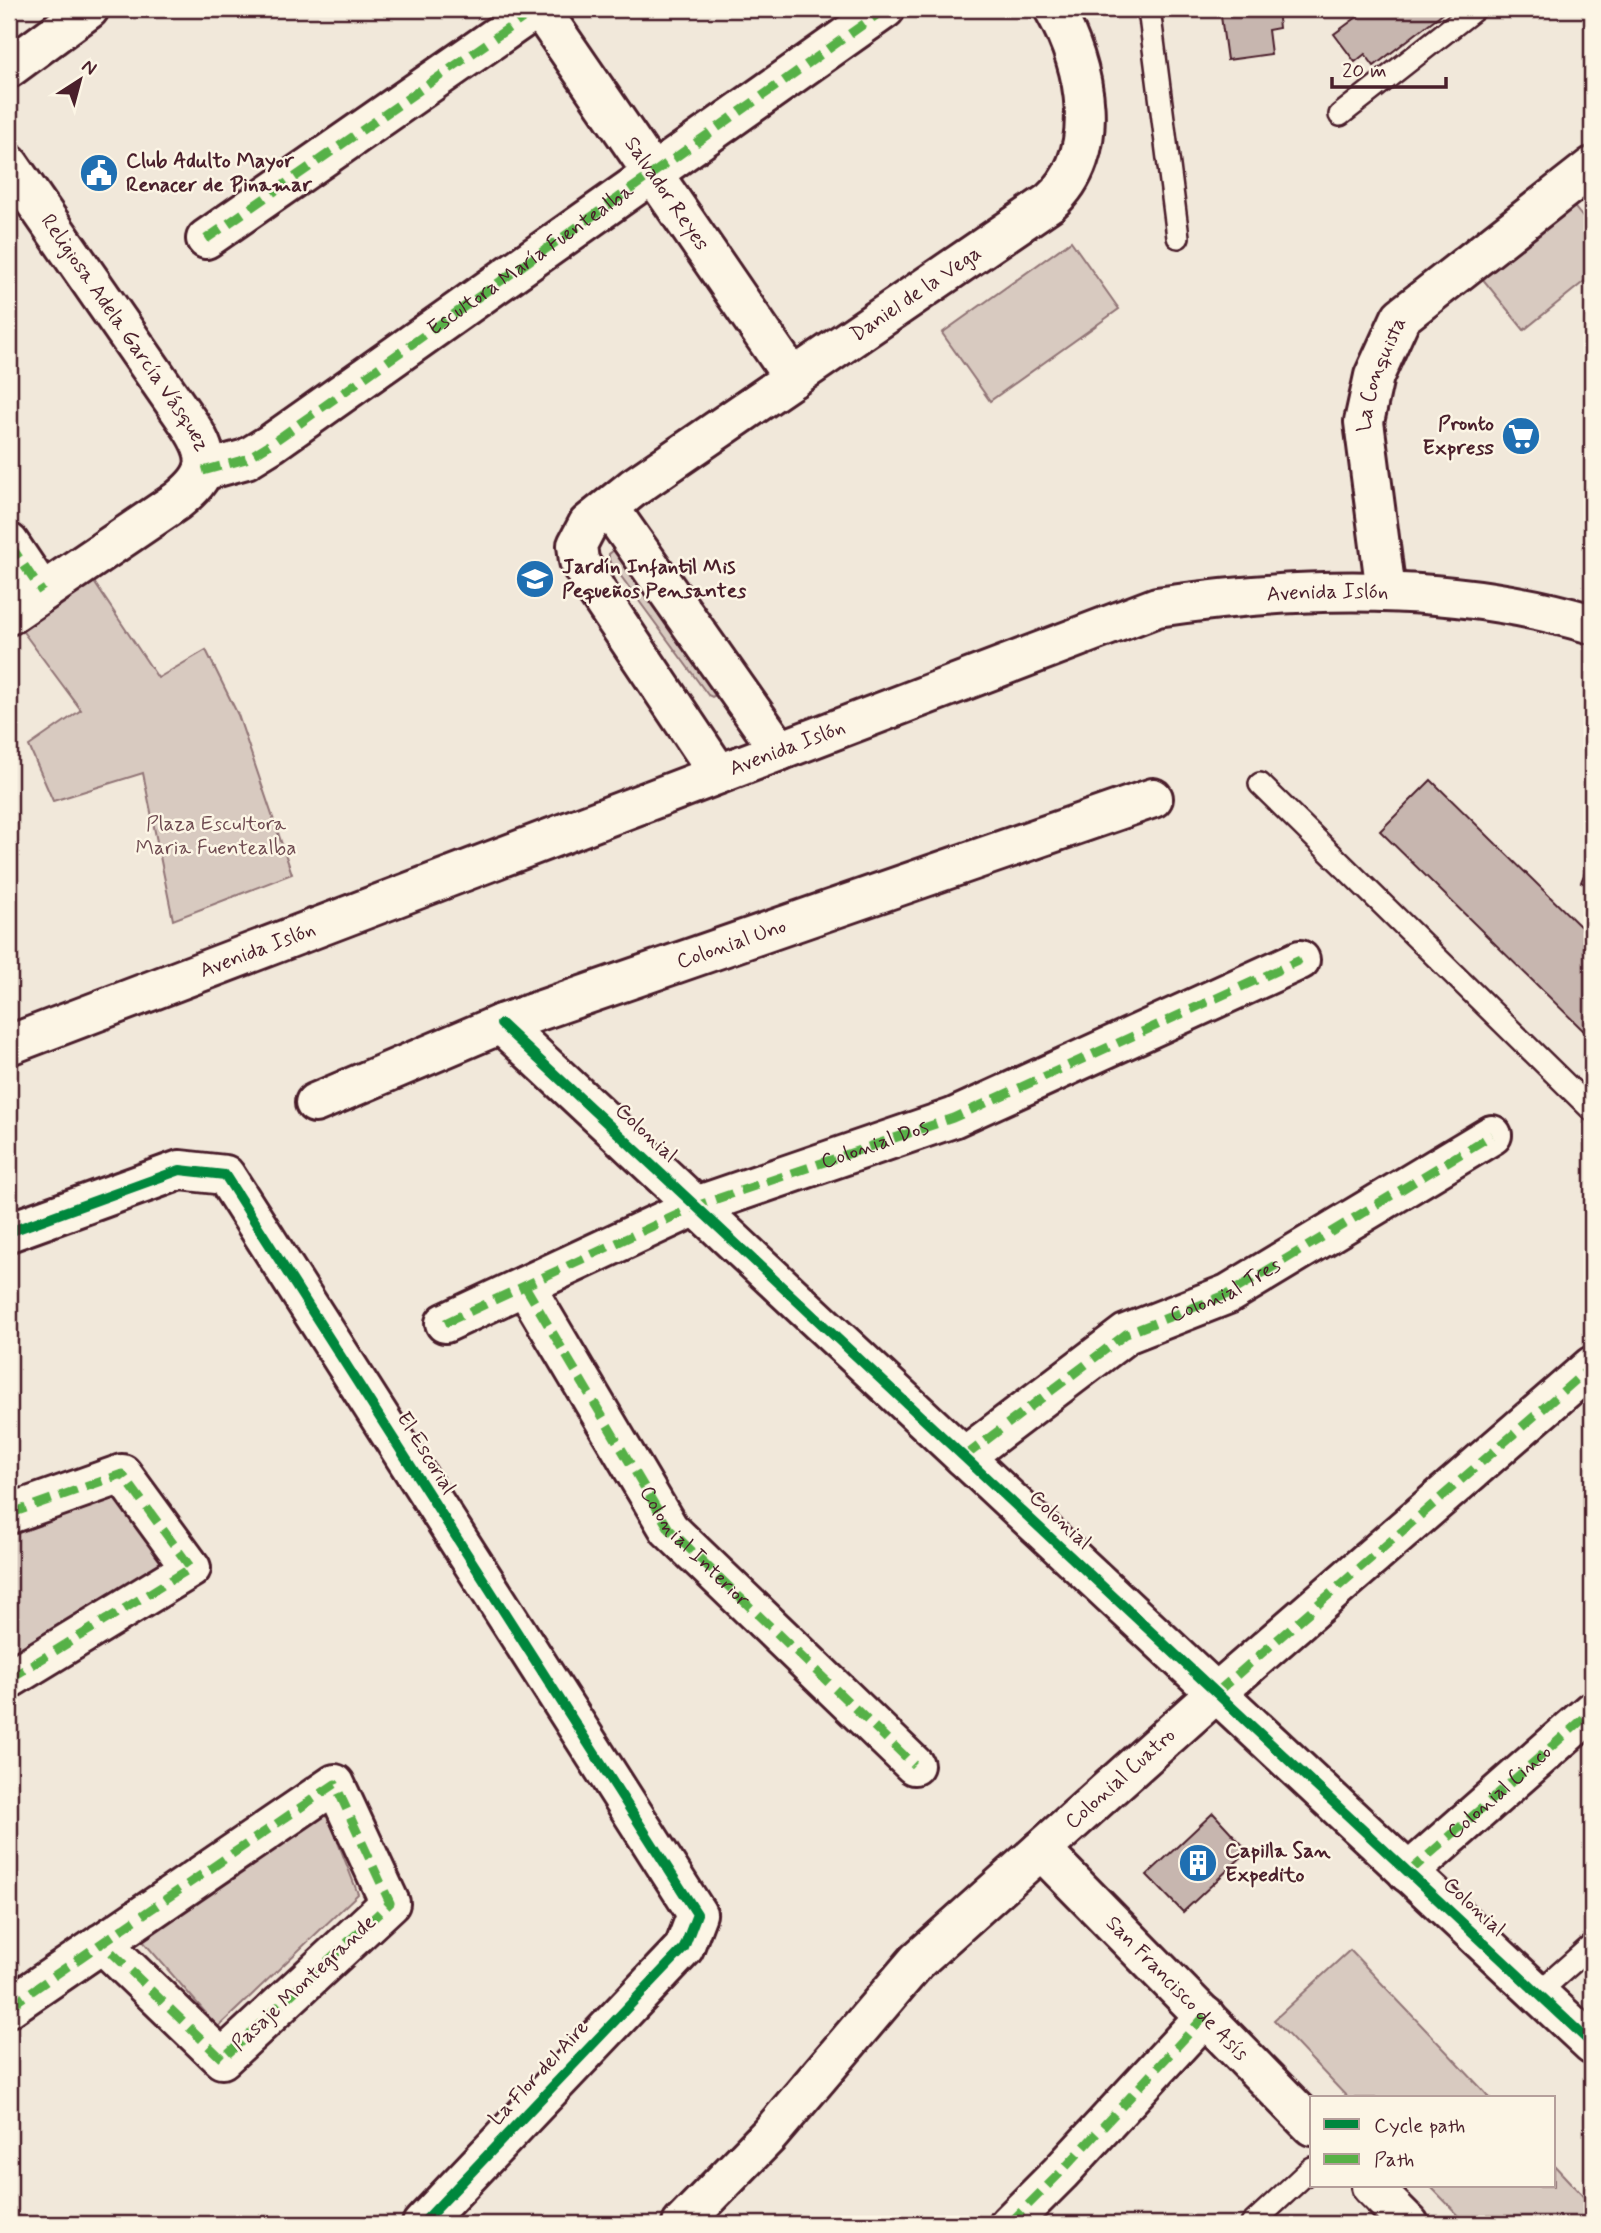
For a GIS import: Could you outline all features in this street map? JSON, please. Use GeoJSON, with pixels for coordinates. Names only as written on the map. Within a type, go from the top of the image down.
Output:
{"type":"FeatureCollection","features":[{"type":"Feature","properties":{"kind":"street"},"geometry":{"type":"LineString","coordinates":[[9,68],[89,9]]}},
{"type":"Feature","properties":{"kind":"street"},"geometry":{"type":"LineString","coordinates":[[206,239],[538,9]]}},
{"type":"Feature","properties":{"kind":"street","name":"Salvador Reyes"},"geometry":{"type":"LineString","coordinates":[[538,9],[653,171],[793,378]]}},
{"type":"Feature","properties":{"kind":"street","name":"Escultora María Fuentealba"},"geometry":{"type":"LineString","coordinates":[[203,471],[246,459],[272,443],[885,9]]}},
{"type":"Feature","properties":{"kind":"street","name":"Daniel de la Vega"},"geometry":{"type":"LineString","coordinates":[[719,774],[579,561],[577,545],[588,524],[633,488],[1050,202],[1071,179],[1079,165],[1085,122],[1080,75],[1054,9]]}},
{"type":"Feature","properties":{"kind":"street","name":"Religiosa Adela García Vásquez"},"geometry":{"type":"LineString","coordinates":[[9,164],[204,445],[203,471]]}},
{"type":"Feature","properties":{"kind":"street","name":"La Conquista"},"geometry":{"type":"LineString","coordinates":[[1386,592],[1364,422],[1374,376],[1401,317],[1592,167]]}},
{"type":"Feature","properties":{"kind":"street"},"geometry":{"type":"LineString","coordinates":[[9,615],[177,501],[192,489],[203,471]]}},
{"type":"Feature","properties":{"kind":"street"},"geometry":{"type":"LineString","coordinates":[[610,509],[780,751]]}},
{"type":"Feature","properties":{"kind":"street"},"geometry":{"type":"LineString","coordinates":[[9,543],[42,592]]}},
{"type":"Feature","properties":{"kind":"street","name":"Avenida Islón"},"geometry":{"type":"LineString","coordinates":[[9,1045],[1157,607],[1233,596],[1310,591],[1386,592],[1493,603],[1592,624]]}},
{"type":"Feature","properties":{"kind":"street","name":"Colonial Uno"},"geometry":{"type":"LineString","coordinates":[[316,1103],[501,1024],[1153,798]]}},
{"type":"Feature","properties":{"kind":"street","name":"Colonial Dos"},"geometry":{"type":"LineString","coordinates":[[445,1323],[696,1206],[953,1118],[1300,960]]}},
{"type":"Feature","properties":{"kind":"street","name":"Colonial"},"geometry":{"type":"LineString","coordinates":[[501,1024],[1592,2044]]}},
{"type":"Feature","properties":{"kind":"street","name":"Colonial Tres"},"geometry":{"type":"LineString","coordinates":[[964,1457],[1126,1334],[1228,1294],[1492,1135]]}},
{"type":"Feature","properties":{"kind":"street","name":"El Escorial"},"geometry":{"type":"LineString","coordinates":[[9,1232],[180,1170],[225,1175],[697,1914],[684,1948]]}},
{"type":"Feature","properties":{"kind":"street","name":"Colonial Interior"},"geometry":{"type":"LineString","coordinates":[[525,1286],[669,1529],[914,1765]]}},
{"type":"Feature","properties":{"kind":"street","name":"Colonial Cuatro"},"geometry":{"type":"LineString","coordinates":[[682,2224],[769,2135],[917,1961],[1216,1693],[1592,1366]]}},
{"type":"Feature","properties":{"kind":"street"},"geometry":{"type":"LineString","coordinates":[[9,1514],[122,1474],[191,1568],[9,1679]]}},
{"type":"Feature","properties":{"kind":"street","name":"Colonial Cinco"},"geometry":{"type":"LineString","coordinates":[[1408,1872],[1592,1712]]}},
{"type":"Feature","properties":{"kind":"street","name":"Pasaje Montegrande"},"geometry":{"type":"LineString","coordinates":[[9,2007],[102,1943],[335,1784],[390,1903],[222,2059],[102,1943]]}},
{"type":"Feature","properties":{"kind":"street","name":"San Francisco de Asís"},"geometry":{"type":"LineString","coordinates":[[1041,1850],[1310,2124]]}},
{"type":"Feature","properties":{"kind":"street","name":"La Flor del Aire"},"geometry":{"type":"LineString","coordinates":[[422,2224],[684,1948]]}},
{"type":"Feature","properties":{"kind":"street"},"geometry":{"type":"LineString","coordinates":[[1009,2224],[1060,2173],[1205,2016]]}},
{"type":"Feature","properties":{"kind":"street"},"geometry":{"type":"LineString","coordinates":[[1373,2188],[1409,2224]]}},
{"type":"Feature","properties":{"kind":"lane"},"geometry":{"type":"LineString","coordinates":[[1149,9],[1178,237]]}},
{"type":"Feature","properties":{"kind":"lane"},"geometry":{"type":"LineString","coordinates":[[1340,115],[1475,9]]}},
{"type":"Feature","properties":{"kind":"lane"},"geometry":{"type":"LineString","coordinates":[[1260,784],[1592,1111]]}},
{"type":"Feature","properties":{"kind":"lane"},"geometry":{"type":"LineString","coordinates":[[1538,1993],[1592,1945]]}},
{"type":"Feature","properties":{"kind":"lane"},"geometry":{"type":"LineString","coordinates":[[1252,2224],[1310,2170]]}},
{"type":"Feature","properties":{"kind":"green space"},"geometry":{"type":"Polygon","coordinates":[[[1568,199],[1592,229],[1592,275],[1524,330],[1477,272],[1568,199]]]}},
{"type":"Feature","properties":{"kind":"green space"},"geometry":{"type":"Polygon","coordinates":[[[1071,241],[1119,309],[990,401],[942,333],[1071,241]]]}},
{"type":"Feature","properties":{"kind":"green space"},"geometry":{"type":"Polygon","coordinates":[[[617,550],[716,695],[708,695],[609,560],[609,554],[617,550]]]}},
{"type":"Feature","properties":{"kind":"green space","name":"Plaza Escultora Maria Fuentealba"},"geometry":{"type":"Polygon","coordinates":[[[92,579],[158,678],[206,650],[238,715],[292,874],[173,920],[143,773],[53,801],[29,746],[81,710],[21,629],[92,579]]]}},
{"type":"Feature","properties":{"kind":"green space"},"geometry":{"type":"Polygon","coordinates":[[[119,1494],[166,1564],[9,1655],[9,1534],[119,1494]]]}},
{"type":"Feature","properties":{"kind":"green space"},"geometry":{"type":"Polygon","coordinates":[[[327,1814],[358,1894],[218,2027],[141,1939],[327,1814]]]}},
{"type":"Feature","properties":{"kind":"green space"},"geometry":{"type":"Polygon","coordinates":[[[1350,1950],[1488,2096],[1346,2096],[1274,2020],[1350,1950]]]}},
{"type":"Feature","properties":{"kind":"green space"},"geometry":{"type":"Polygon","coordinates":[[[1556,2167],[1592,2206],[1592,2224],[1467,2224],[1432,2188],[1556,2188],[1556,2167]]]}},
{"type":"Feature","properties":{"kind":"building"},"geometry":{"type":"Polygon","coordinates":[[[1220,9],[1277,9],[1279,28],[1268,30],[1271,54],[1227,60],[1220,9]]]}},
{"type":"Feature","properties":{"kind":"building"},"geometry":{"type":"Polygon","coordinates":[[[1357,9],[1448,9],[1374,66],[1365,54],[1355,62],[1334,34],[1361,14],[1357,9]]]}},
{"type":"Feature","properties":{"kind":"building"},"geometry":{"type":"Polygon","coordinates":[[[1431,780],[1592,938],[1592,1039],[1380,831],[1431,780]]]}},
{"type":"Feature","properties":{"kind":"building"},"geometry":{"type":"Polygon","coordinates":[[[1592,856],[1592,887],[1581,882],[1592,856]]]}},
{"type":"Feature","properties":{"kind":"building","name":"Capilla San Expedito"},"geometry":{"type":"Polygon","coordinates":[[[1213,1813],[1248,1851],[1183,1912],[1147,1875],[1213,1813]]]}},
{"type":"Feature","properties":{"kind":"marked path"},"geometry":{"type":"LineString","coordinates":[[206,239],[536,9]]}},
{"type":"Feature","properties":{"kind":"marked path"},"geometry":{"type":"LineString","coordinates":[[203,471],[246,459],[272,443],[885,9]]}},
{"type":"Feature","properties":{"kind":"marked path"},"geometry":{"type":"LineString","coordinates":[[9,543],[42,592]]}},
{"type":"Feature","properties":{"kind":"marked path"},"geometry":{"type":"LineString","coordinates":[[445,1323],[696,1206],[953,1118],[1300,960]]}},
{"type":"Feature","properties":{"kind":"marked path"},"geometry":{"type":"LineString","coordinates":[[964,1457],[1126,1334],[1228,1294],[1492,1135]]}},
{"type":"Feature","properties":{"kind":"marked path"},"geometry":{"type":"LineString","coordinates":[[525,1286],[669,1529],[914,1765]]}},
{"type":"Feature","properties":{"kind":"marked path"},"geometry":{"type":"LineString","coordinates":[[1216,1693],[1592,1366]]}},
{"type":"Feature","properties":{"kind":"marked path"},"geometry":{"type":"LineString","coordinates":[[9,1514],[122,1474],[191,1568],[9,1679]]}},
{"type":"Feature","properties":{"kind":"marked path"},"geometry":{"type":"LineString","coordinates":[[1408,1873],[1592,1711]]}},
{"type":"Feature","properties":{"kind":"marked path"},"geometry":{"type":"LineString","coordinates":[[9,2007],[131,1923],[335,1784],[390,1903],[222,2059],[102,1943]]}},
{"type":"Feature","properties":{"kind":"marked path"},"geometry":{"type":"LineString","coordinates":[[1009,2224],[1060,2173],[1205,2016]]}},
{"type":"Feature","properties":{"kind":"cycle path"},"geometry":{"type":"LineString","coordinates":[[501,1024],[1592,2044]]}},
{"type":"Feature","properties":{"kind":"cycle path"},"geometry":{"type":"LineString","coordinates":[[9,1232],[180,1170],[225,1175],[697,1914],[684,1948],[422,2224]]}},
{"type":"Feature","properties":{"kind":"place","name":"Club Adulto Mayor Renacer de Pinamar"},"geometry":{"type":"Point","coordinates":[99,173]}},
{"type":"Feature","properties":{"kind":"place","name":"Pronto Express"},"geometry":{"type":"Point","coordinates":[1521,436]}},
{"type":"Feature","properties":{"kind":"place","name":"Jardín Infantil Mis Pequeños Pensantes"},"geometry":{"type":"Point","coordinates":[535,579]}},
{"type":"Feature","properties":{"kind":"place","name":"Capilla San Expedito"},"geometry":{"type":"Point","coordinates":[1198,1863]}}]}
